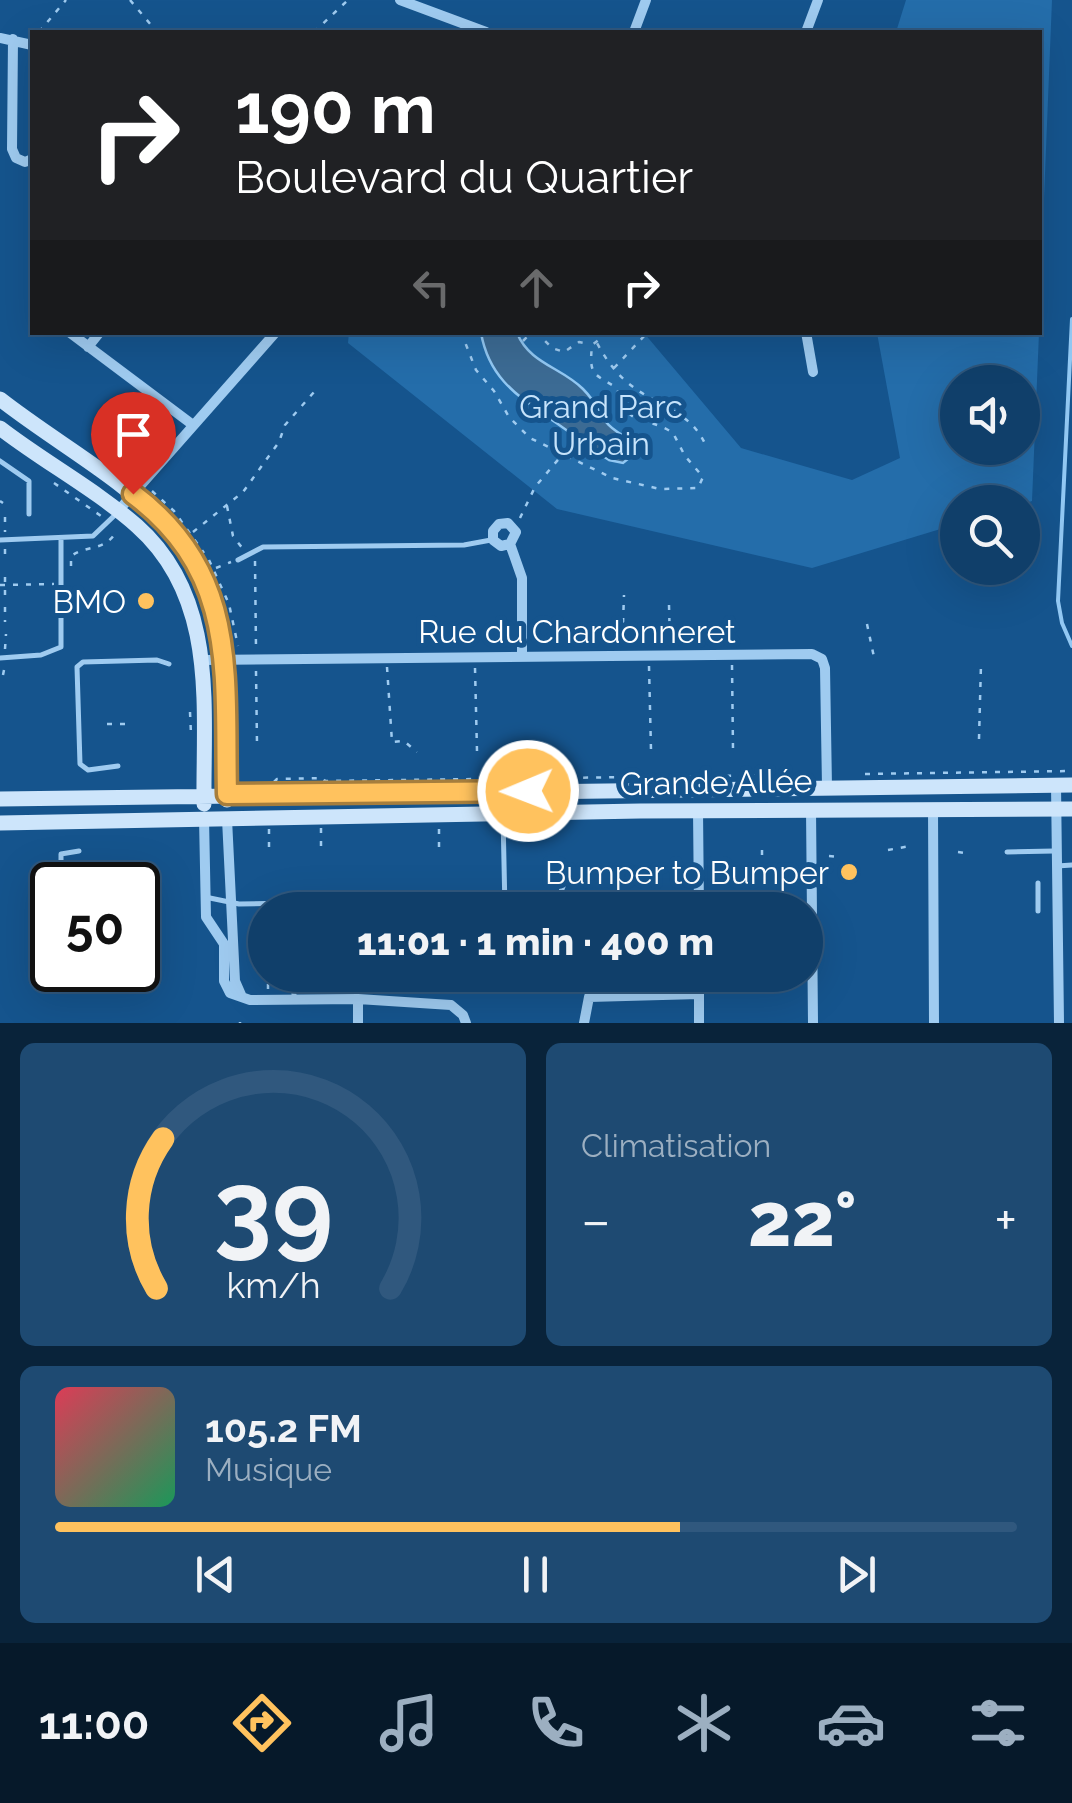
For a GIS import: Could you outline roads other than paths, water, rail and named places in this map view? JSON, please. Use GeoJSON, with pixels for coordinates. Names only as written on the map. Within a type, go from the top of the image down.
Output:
{"type":"FeatureCollection","features":[{"type":"Feature","properties":{"kind":"main road"},"geometry":{"type":"LineString","coordinates":[[0,399],[133,494],[168,524],[200,568],[215,605],[226,659],[227,820]]}},
{"type":"Feature","properties":{"kind":"main road"},"geometry":{"type":"LineString","coordinates":[[0,428],[118,511],[156,546],[180,579],[195,616],[202,660],[204,818]]}},
{"type":"Feature","properties":{"kind":"main road","name":"Grande Allée"},"geometry":{"type":"LineString","coordinates":[[0,799],[1064,785]]}},
{"type":"Feature","properties":{"kind":"main road","name":"Grande Allée"},"geometry":{"type":"LineString","coordinates":[[0,823],[812,808],[1064,809]]}},
{"type":"Feature","properties":{"kind":"street"},"geometry":{"type":"LineString","coordinates":[[400,0],[481,30]]}},
{"type":"Feature","properties":{"kind":"street"},"geometry":{"type":"LineString","coordinates":[[635,30],[646,0]]}},
{"type":"Feature","properties":{"kind":"street"},"geometry":{"type":"LineString","coordinates":[[807,30],[818,0]]}},
{"type":"Feature","properties":{"kind":"street"},"geometry":{"type":"LineString","coordinates":[[6,38],[12,149],[16,158],[30,160]]}},
{"type":"Feature","properties":{"kind":"street"},"geometry":{"type":"LineString","coordinates":[[74,335],[193,425]]}},
{"type":"Feature","properties":{"kind":"street"},"geometry":{"type":"LineString","coordinates":[[88,346],[97,335]]}},
{"type":"Feature","properties":{"kind":"street"},"geometry":{"type":"LineString","coordinates":[[118,511],[273,335]]}},
{"type":"Feature","properties":{"kind":"street"},"geometry":{"type":"LineString","coordinates":[[807,335],[813,372]]}},
{"type":"Feature","properties":{"kind":"street"},"geometry":{"type":"LineString","coordinates":[[510,544],[501,546],[494,540],[494,528],[508,523],[516,532],[510,544],[522,582],[522,657]]}},
{"type":"Feature","properties":{"kind":"street","name":"Rue du Chardonneret"},"geometry":{"type":"LineString","coordinates":[[202,660],[812,654],[822,659],[825,668],[827,787]]}},
{"type":"Feature","properties":{"kind":"street"},"geometry":{"type":"LineString","coordinates":[[1059,1023],[1057,850],[1064,785]]}},
{"type":"Feature","properties":{"kind":"street"},"geometry":{"type":"LineString","coordinates":[[812,808],[813,1023]]}},
{"type":"Feature","properties":{"kind":"street"},"geometry":{"type":"LineString","coordinates":[[933,808],[934,1023]]}},
{"type":"Feature","properties":{"kind":"street"},"geometry":{"type":"LineString","coordinates":[[698,810],[699,892]]}},
{"type":"Feature","properties":{"kind":"street"},"geometry":{"type":"LineString","coordinates":[[204,818],[207,921],[224,944],[225,985],[232,994],[242,998],[451,1005],[466,1023]]}},
{"type":"Feature","properties":{"kind":"street"},"geometry":{"type":"LineString","coordinates":[[227,820],[235,986],[242,998]]}},
{"type":"Feature","properties":{"kind":"street"},"geometry":{"type":"LineString","coordinates":[[584,1023],[589,997],[699,994],[699,1023]]}},
{"type":"Feature","properties":{"kind":"street"},"geometry":{"type":"LineString","coordinates":[[358,999],[358,1023]]}},
{"type":"Feature","properties":{"kind":"lane"},"geometry":{"type":"LineString","coordinates":[[0,461],[29,481],[29,514]]}},
{"type":"Feature","properties":{"kind":"lane"},"geometry":{"type":"LineString","coordinates":[[3,540],[95,535],[118,511]]}},
{"type":"Feature","properties":{"kind":"lane"},"geometry":{"type":"LineString","coordinates":[[0,658],[41,655],[61,647],[61,539]]}},
{"type":"Feature","properties":{"kind":"lane"},"geometry":{"type":"LineString","coordinates":[[238,560],[256,550],[303,545],[464,544],[494,540]]}},
{"type":"Feature","properties":{"kind":"lane"},"geometry":{"type":"LineString","coordinates":[[118,766],[88,770],[80,764],[77,667],[83,662],[157,660],[168,664]]}},
{"type":"Feature","properties":{"kind":"lane"},"geometry":{"type":"LineString","coordinates":[[503,813],[505,892]]}},
{"type":"Feature","properties":{"kind":"lane"},"geometry":{"type":"LineString","coordinates":[[1007,852],[1057,850]]}},
{"type":"Feature","properties":{"kind":"lane"},"geometry":{"type":"LineString","coordinates":[[61,862],[61,854],[79,852]]}},
{"type":"Feature","properties":{"kind":"lane"},"geometry":{"type":"LineString","coordinates":[[1057,866],[1072,865]]}},
{"type":"Feature","properties":{"kind":"lane"},"geometry":{"type":"LineString","coordinates":[[1038,883],[1038,911]]}},
{"type":"Feature","properties":{"kind":"lane"},"geometry":{"type":"LineString","coordinates":[[561,892],[564,884]]}},
{"type":"Feature","properties":{"kind":"lane"},"geometry":{"type":"LineString","coordinates":[[1038,892],[1058,891]]}},
{"type":"Feature","properties":{"kind":"lane"},"geometry":{"type":"LineString","coordinates":[[205,897],[248,903]]}},
{"type":"Feature","properties":{"kind":"lane"},"geometry":{"type":"LineString","coordinates":[[294,992],[294,1000]]}},
{"type":"Feature","properties":{"kind":"waterway"},"geometry":{"type":"LineString","coordinates":[[1072,319],[1058,601],[1072,646]]}},
{"type":"Feature","properties":{"kind":"place","name":"BMO"},"geometry":{"type":"Point","coordinates":[146,601]}},
{"type":"Feature","properties":{"kind":"place","name":"Bumper to Bumper"},"geometry":{"type":"Point","coordinates":[849,872]}},
{"type":"Feature","properties":{"kind":"park label","name":"Grand Parc Urbain"},"geometry":{"type":"Point","coordinates":[601,424]}}]}
